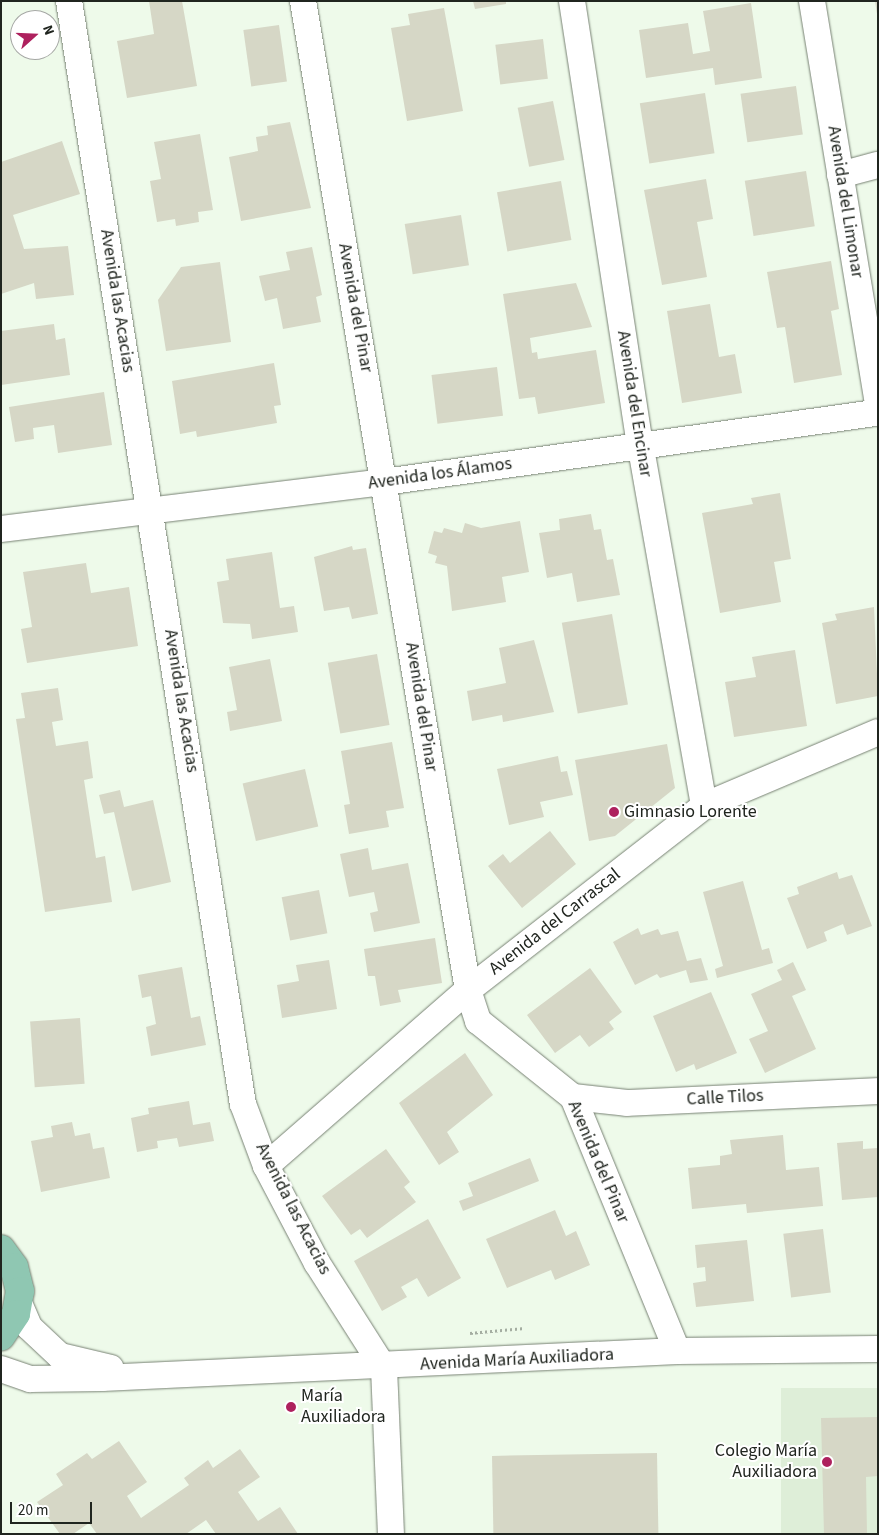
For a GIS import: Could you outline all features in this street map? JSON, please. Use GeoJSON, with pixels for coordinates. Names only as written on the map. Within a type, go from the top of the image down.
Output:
{"type":"FeatureCollection","features":[{"type":"Feature","properties":{"kind":"main road"},"geometry":{"type":"LineString","coordinates":[[1,1249],[18,1278],[19,1303],[1,1336]]}},
{"type":"Feature","properties":{"kind":"street","name":"Avenida las Acacias"},"geometry":{"type":"LineString","coordinates":[[69,1],[243,1104],[266,1166],[317,1263],[384,1368]]}},
{"type":"Feature","properties":{"kind":"street","name":"Avenida del Pinar"},"geometry":{"type":"LineString","coordinates":[[303,1],[468,990],[478,1021],[573,1097],[677,1351]]}},
{"type":"Feature","properties":{"kind":"street","name":"Avenida del Encinar"},"geometry":{"type":"LineString","coordinates":[[572,1],[640,445],[704,806]]}},
{"type":"Feature","properties":{"kind":"street","name":"Avenida del Limonar"},"geometry":{"type":"LineString","coordinates":[[812,1],[878,403]]}},
{"type":"Feature","properties":{"kind":"street"},"geometry":{"type":"LineString","coordinates":[[840,175],[878,165]]}},
{"type":"Feature","properties":{"kind":"street","name":"Avenida los Álamos"},"geometry":{"type":"LineString","coordinates":[[1,529],[384,482],[878,412]]}},
{"type":"Feature","properties":{"kind":"street","name":"Avenida del Carrascal"},"geometry":{"type":"LineString","coordinates":[[266,1166],[468,990],[704,806],[878,732]]}},
{"type":"Feature","properties":{"kind":"street","name":"Calle Tilos"},"geometry":{"type":"LineString","coordinates":[[573,1097],[627,1103],[878,1091]]}},
{"type":"Feature","properties":{"kind":"street","name":"Avenida María Auxiliadora"},"geometry":{"type":"LineString","coordinates":[[19,1303],[30,1327],[60,1356],[157,1374]]}},
{"type":"Feature","properties":{"kind":"street","name":"Avenida María Auxiliadora"},"geometry":{"type":"LineString","coordinates":[[1,1370],[30,1379],[384,1368],[677,1351],[878,1349]]}},
{"type":"Feature","properties":{"kind":"street"},"geometry":{"type":"LineString","coordinates":[[384,1368],[390,1534]]}},
{"type":"Feature","properties":{"kind":"street"},"geometry":{"type":"LineString","coordinates":[[1,1384],[30,1379]]}},
{"type":"Feature","properties":{"kind":"shaded area","name":"Colegio María Auxiliadora"},"geometry":{"type":"Polygon","coordinates":[[[781,1388],[878,1388],[878,1534],[781,1534],[781,1388]]]}},
{"type":"Feature","properties":{"kind":"building"},"geometry":{"type":"Polygon","coordinates":[[[149,1],[182,1],[197,86],[127,98],[117,41],[154,34],[149,1]]]}},
{"type":"Feature","properties":{"kind":"building"},"geometry":{"type":"Polygon","coordinates":[[[473,1],[506,1],[506,4],[475,9],[473,1]]]}},
{"type":"Feature","properties":{"kind":"building"},"geometry":{"type":"Polygon","coordinates":[[[875,1],[878,1],[878,14],[877,14],[875,1]]]}},
{"type":"Feature","properties":{"kind":"building"},"geometry":{"type":"Polygon","coordinates":[[[751,3],[762,78],[715,85],[713,68],[646,78],[639,30],[688,23],[693,54],[710,51],[703,11],[751,3]]]}},
{"type":"Feature","properties":{"kind":"building"},"geometry":{"type":"Polygon","coordinates":[[[444,8],[463,111],[407,121],[391,28],[410,25],[408,14],[444,8]]]}},
{"type":"Feature","properties":{"kind":"building"},"geometry":{"type":"Polygon","coordinates":[[[279,25],[287,81],[251,86],[243,30],[279,25]]]}},
{"type":"Feature","properties":{"kind":"building"},"geometry":{"type":"Polygon","coordinates":[[[543,39],[548,79],[500,85],[495,45],[543,39]]]}},
{"type":"Feature","properties":{"kind":"building"},"geometry":{"type":"Polygon","coordinates":[[[796,86],[803,135],[747,142],[741,94],[796,86]]]}},
{"type":"Feature","properties":{"kind":"building"},"geometry":{"type":"Polygon","coordinates":[[[705,93],[715,153],[649,164],[640,103],[705,93]]]}},
{"type":"Feature","properties":{"kind":"building"},"geometry":{"type":"Polygon","coordinates":[[[553,101],[564,160],[529,167],[518,108],[553,101]]]}},
{"type":"Feature","properties":{"kind":"building"},"geometry":{"type":"Polygon","coordinates":[[[290,122],[311,208],[241,221],[229,157],[258,151],[256,137],[268,135],[267,126],[290,122]]]}},
{"type":"Feature","properties":{"kind":"building"},"geometry":{"type":"Polygon","coordinates":[[[200,134],[213,210],[198,212],[199,222],[176,226],[175,219],[157,222],[150,181],[161,179],[154,142],[200,134]]]}},
{"type":"Feature","properties":{"kind":"building"},"geometry":{"type":"Polygon","coordinates":[[[62,141],[80,194],[13,215],[24,249],[68,246],[74,295],[36,299],[34,283],[1,294],[1,162],[62,141]]]}},
{"type":"Feature","properties":{"kind":"building"},"geometry":{"type":"Polygon","coordinates":[[[806,171],[815,226],[754,236],[745,181],[806,171]]]}},
{"type":"Feature","properties":{"kind":"building"},"geometry":{"type":"Polygon","coordinates":[[[706,179],[713,219],[697,222],[707,277],[662,285],[644,190],[706,179]]]}},
{"type":"Feature","properties":{"kind":"building"},"geometry":{"type":"Polygon","coordinates":[[[561,181],[571,240],[507,251],[497,192],[561,181]]]}},
{"type":"Feature","properties":{"kind":"building"},"geometry":{"type":"Polygon","coordinates":[[[461,215],[469,265],[413,274],[405,224],[461,215]]]}},
{"type":"Feature","properties":{"kind":"building"},"geometry":{"type":"Polygon","coordinates":[[[312,247],[322,295],[316,297],[321,322],[283,329],[277,298],[265,301],[259,276],[290,270],[286,252],[312,247]]]}},
{"type":"Feature","properties":{"kind":"building"},"geometry":{"type":"Polygon","coordinates":[[[831,261],[839,309],[831,311],[842,375],[794,383],[785,327],[777,328],[767,272],[831,261]]]}},
{"type":"Feature","properties":{"kind":"building"},"geometry":{"type":"Polygon","coordinates":[[[220,262],[231,342],[166,351],[158,300],[181,267],[220,262]]]}},
{"type":"Feature","properties":{"kind":"building"},"geometry":{"type":"Polygon","coordinates":[[[576,283],[592,327],[530,338],[532,353],[537,352],[538,359],[596,350],[605,403],[538,414],[535,397],[519,399],[503,294],[576,283]]]}},
{"type":"Feature","properties":{"kind":"building"},"geometry":{"type":"Polygon","coordinates":[[[710,304],[719,357],[735,354],[742,393],[682,403],[667,311],[710,304]]]}},
{"type":"Feature","properties":{"kind":"building"},"geometry":{"type":"Polygon","coordinates":[[[54,324],[56,340],[65,338],[70,375],[1,385],[1,331],[54,324]]]}},
{"type":"Feature","properties":{"kind":"building"},"geometry":{"type":"Polygon","coordinates":[[[274,363],[281,405],[274,406],[277,423],[197,437],[196,431],[180,434],[172,381],[274,363]]]}},
{"type":"Feature","properties":{"kind":"building"},"geometry":{"type":"Polygon","coordinates":[[[497,367],[503,416],[437,424],[431,375],[497,367]]]}},
{"type":"Feature","properties":{"kind":"building"},"geometry":{"type":"Polygon","coordinates":[[[104,392],[112,445],[58,453],[54,425],[33,428],[34,439],[15,442],[9,407],[104,392]]]}},
{"type":"Feature","properties":{"kind":"building"},"geometry":{"type":"Polygon","coordinates":[[[780,493],[791,559],[774,562],[781,602],[720,613],[702,513],[753,504],[751,498],[780,493]]]}},
{"type":"Feature","properties":{"kind":"building"},"geometry":{"type":"Polygon","coordinates":[[[591,514],[594,530],[601,529],[607,560],[613,559],[620,595],[577,602],[572,573],[547,578],[539,533],[560,530],[559,519],[591,514]]]}},
{"type":"Feature","properties":{"kind":"building"},"geometry":{"type":"Polygon","coordinates":[[[520,521],[529,572],[502,577],[506,602],[452,611],[447,566],[435,563],[437,556],[428,553],[434,531],[442,533],[444,528],[462,533],[465,523],[481,528],[520,521]]]}},
{"type":"Feature","properties":{"kind":"building"},"geometry":{"type":"Polygon","coordinates":[[[352,546],[353,550],[366,548],[378,614],[352,619],[349,607],[324,611],[314,557],[352,546]]]}},
{"type":"Feature","properties":{"kind":"building"},"geometry":{"type":"Polygon","coordinates":[[[272,552],[280,608],[294,606],[298,632],[252,639],[250,624],[223,623],[217,582],[229,580],[226,559],[272,552]]]}},
{"type":"Feature","properties":{"kind":"building"},"geometry":{"type":"Polygon","coordinates":[[[86,563],[91,593],[129,587],[138,646],[27,663],[21,629],[32,627],[23,572],[86,563]]]}},
{"type":"Feature","properties":{"kind":"building"},"geometry":{"type":"Polygon","coordinates":[[[874,607],[878,696],[836,704],[822,623],[837,620],[835,614],[874,607]]]}},
{"type":"Feature","properties":{"kind":"building"},"geometry":{"type":"Polygon","coordinates":[[[612,614],[628,705],[578,713],[562,623],[612,614]]]}},
{"type":"Feature","properties":{"kind":"building"},"geometry":{"type":"Polygon","coordinates":[[[534,640],[554,712],[503,722],[502,715],[472,721],[467,691],[506,683],[499,648],[534,640]]]}},
{"type":"Feature","properties":{"kind":"building"},"geometry":{"type":"Polygon","coordinates":[[[795,650],[807,726],[734,737],[725,682],[756,677],[752,657],[795,650]]]}},
{"type":"Feature","properties":{"kind":"building"},"geometry":{"type":"Polygon","coordinates":[[[377,654],[390,725],[340,734],[328,663],[377,654]]]}},
{"type":"Feature","properties":{"kind":"building"},"geometry":{"type":"Polygon","coordinates":[[[270,659],[282,721],[230,731],[227,712],[237,710],[229,667],[270,659]]]}},
{"type":"Feature","properties":{"kind":"building"},"geometry":{"type":"Polygon","coordinates":[[[58,688],[63,720],[52,722],[56,746],[88,741],[93,778],[84,780],[96,858],[105,856],[112,902],[45,912],[16,719],[25,718],[21,693],[58,688]]]}},
{"type":"Feature","properties":{"kind":"building"},"geometry":{"type":"Polygon","coordinates":[[[392,742],[404,808],[386,811],[389,827],[349,834],[344,805],[350,804],[341,751],[392,742]]]}},
{"type":"Feature","properties":{"kind":"building","name":"Gimnasio Lorente"},"geometry":{"type":"Polygon","coordinates":[[[667,744],[675,788],[615,836],[589,841],[575,760],[667,744]]]}},
{"type":"Feature","properties":{"kind":"building"},"geometry":{"type":"Polygon","coordinates":[[[558,756],[561,772],[567,771],[573,795],[540,802],[544,817],[509,825],[497,769],[558,756]]]}},
{"type":"Feature","properties":{"kind":"building"},"geometry":{"type":"Polygon","coordinates":[[[305,769],[318,826],[256,841],[243,783],[305,769]]]}},
{"type":"Feature","properties":{"kind":"building"},"geometry":{"type":"Polygon","coordinates":[[[120,790],[124,807],[153,800],[171,882],[132,891],[114,812],[104,814],[99,795],[120,790]]]}},
{"type":"Feature","properties":{"kind":"building"},"geometry":{"type":"Polygon","coordinates":[[[550,831],[576,864],[522,908],[488,866],[503,854],[510,863],[550,831]]]}},
{"type":"Feature","properties":{"kind":"building"},"geometry":{"type":"Polygon","coordinates":[[[368,848],[372,870],[408,863],[420,923],[374,932],[370,913],[378,911],[374,892],[349,897],[340,854],[368,848]]]}},
{"type":"Feature","properties":{"kind":"building"},"geometry":{"type":"Polygon","coordinates":[[[837,872],[839,879],[852,875],[872,926],[847,935],[843,924],[824,932],[827,941],[807,949],[787,898],[799,894],[797,887],[837,872]]]}},
{"type":"Feature","properties":{"kind":"building"},"geometry":{"type":"Polygon","coordinates":[[[743,881],[762,950],[769,948],[773,963],[717,978],[715,969],[723,966],[703,892],[743,881]]]}},
{"type":"Feature","properties":{"kind":"building"},"geometry":{"type":"Polygon","coordinates":[[[319,890],[327,933],[290,940],[282,897],[319,890]]]}},
{"type":"Feature","properties":{"kind":"building"},"geometry":{"type":"Polygon","coordinates":[[[638,928],[641,935],[658,929],[661,935],[678,931],[687,961],[701,958],[708,980],[690,983],[686,970],[660,978],[657,974],[635,985],[613,942],[638,928]]]}},
{"type":"Feature","properties":{"kind":"building"},"geometry":{"type":"Polygon","coordinates":[[[435,938],[442,983],[398,990],[401,1002],[380,1006],[375,976],[368,976],[364,949],[435,938]]]}},
{"type":"Feature","properties":{"kind":"building"},"geometry":{"type":"Polygon","coordinates":[[[329,960],[337,1009],[282,1018],[277,985],[299,981],[296,965],[329,960]]]}},
{"type":"Feature","properties":{"kind":"building"},"geometry":{"type":"Polygon","coordinates":[[[793,962],[806,990],[792,996],[816,1049],[765,1073],[749,1039],[768,1031],[751,994],[782,980],[777,970],[793,962]]]}},
{"type":"Feature","properties":{"kind":"building"},"geometry":{"type":"Polygon","coordinates":[[[182,967],[191,1018],[200,1016],[206,1045],[151,1056],[146,1027],[156,1024],[151,996],[142,998],[138,975],[182,967]]]}},
{"type":"Feature","properties":{"kind":"building"},"geometry":{"type":"Polygon","coordinates":[[[590,968],[622,1012],[609,1022],[614,1029],[589,1047],[580,1035],[555,1053],[527,1015],[590,968]]]}},
{"type":"Feature","properties":{"kind":"building"},"geometry":{"type":"Polygon","coordinates":[[[711,992],[737,1053],[696,1070],[694,1064],[676,1072],[653,1016],[711,992]]]}},
{"type":"Feature","properties":{"kind":"building"},"geometry":{"type":"Polygon","coordinates":[[[80,1018],[85,1084],[35,1087],[30,1021],[80,1018]]]}},
{"type":"Feature","properties":{"kind":"building"},"geometry":{"type":"Polygon","coordinates":[[[465,1053],[493,1095],[447,1132],[459,1152],[439,1165],[399,1103],[465,1053]]]}},
{"type":"Feature","properties":{"kind":"building"},"geometry":{"type":"Polygon","coordinates":[[[189,1101],[193,1125],[210,1122],[214,1141],[179,1147],[177,1138],[157,1141],[158,1148],[137,1152],[131,1118],[149,1114],[148,1108],[189,1101]]]}},
{"type":"Feature","properties":{"kind":"building"},"geometry":{"type":"Polygon","coordinates":[[[72,1122],[75,1136],[90,1133],[93,1149],[104,1147],[110,1178],[41,1192],[31,1141],[53,1137],[51,1126],[72,1122]]]}},
{"type":"Feature","properties":{"kind":"building"},"geometry":{"type":"Polygon","coordinates":[[[783,1135],[786,1170],[819,1167],[823,1206],[747,1213],[746,1204],[692,1209],[688,1168],[720,1165],[720,1156],[732,1154],[730,1140],[783,1135]]]}},
{"type":"Feature","properties":{"kind":"building"},"geometry":{"type":"Polygon","coordinates":[[[863,1141],[863,1149],[878,1148],[878,1197],[842,1200],[837,1143],[863,1141]]]}},
{"type":"Feature","properties":{"kind":"building"},"geometry":{"type":"Polygon","coordinates":[[[386,1149],[410,1182],[404,1187],[416,1202],[367,1238],[360,1229],[351,1235],[322,1196],[386,1149]]]}},
{"type":"Feature","properties":{"kind":"building"},"geometry":{"type":"Polygon","coordinates":[[[530,1158],[539,1181],[463,1211],[459,1201],[473,1196],[468,1183],[530,1158]]]}},
{"type":"Feature","properties":{"kind":"building"},"geometry":{"type":"Polygon","coordinates":[[[555,1210],[566,1236],[576,1231],[590,1265],[555,1280],[551,1270],[507,1288],[486,1239],[555,1210]]]}},
{"type":"Feature","properties":{"kind":"building"},"geometry":{"type":"Polygon","coordinates":[[[428,1219],[461,1278],[428,1297],[417,1278],[401,1287],[407,1297],[382,1311],[354,1261],[428,1219]]]}},
{"type":"Feature","properties":{"kind":"building"},"geometry":{"type":"Polygon","coordinates":[[[823,1229],[831,1293],[791,1297],[783,1234],[823,1229]]]}},
{"type":"Feature","properties":{"kind":"building"},"geometry":{"type":"Polygon","coordinates":[[[747,1240],[754,1301],[696,1307],[693,1283],[706,1281],[705,1267],[697,1268],[695,1245],[747,1240]]]}},
{"type":"Feature","properties":{"kind":"building"},"geometry":{"type":"Polygon","coordinates":[[[878,1417],[878,1476],[866,1477],[867,1534],[824,1534],[821,1418],[878,1417]]]}},
{"type":"Feature","properties":{"kind":"building"},"geometry":{"type":"Polygon","coordinates":[[[119,1441],[147,1482],[127,1496],[141,1518],[189,1485],[184,1478],[208,1460],[213,1468],[240,1449],[260,1477],[238,1492],[258,1521],[280,1507],[298,1534],[216,1534],[206,1520],[186,1534],[97,1534],[89,1523],[73,1534],[60,1534],[37,1502],[63,1485],[56,1474],[87,1453],[92,1459],[119,1441]]]}},
{"type":"Feature","properties":{"kind":"building"},"geometry":{"type":"Polygon","coordinates":[[[657,1453],[658,1534],[493,1534],[492,1456],[657,1453]]]}},
{"type":"Feature","properties":{"kind":"place","name":"Gimnasio Lorente"},"geometry":{"type":"Point","coordinates":[614,812]}},
{"type":"Feature","properties":{"kind":"place","name":"María Auxiliadora"},"geometry":{"type":"Point","coordinates":[291,1407]}},
{"type":"Feature","properties":{"kind":"place","name":"Colegio María Auxiliadora"},"geometry":{"type":"Point","coordinates":[827,1462]}}]}
